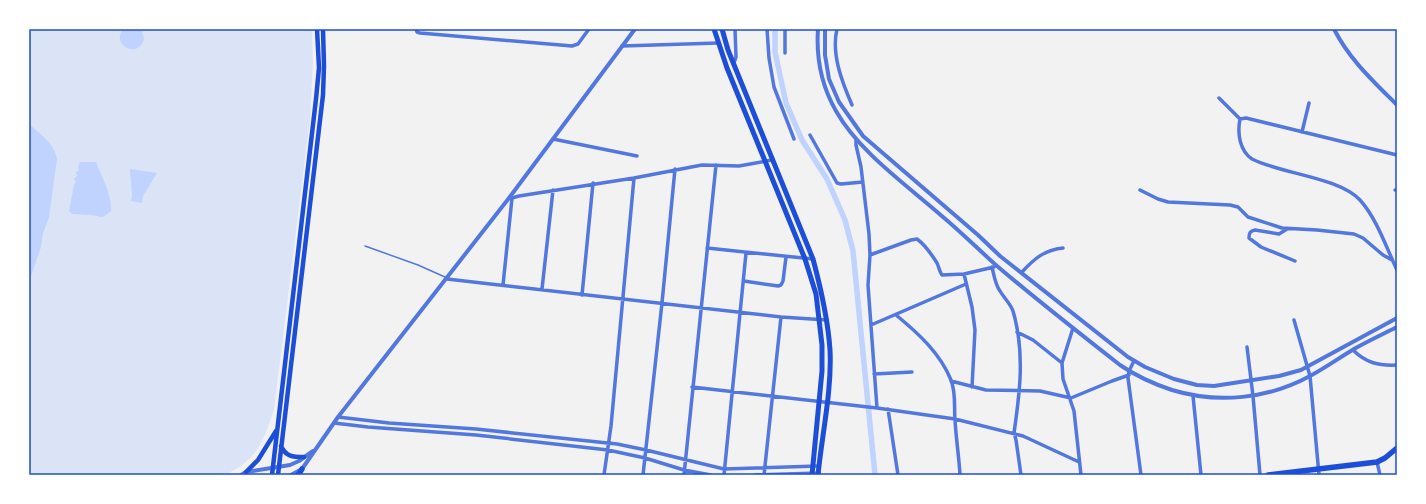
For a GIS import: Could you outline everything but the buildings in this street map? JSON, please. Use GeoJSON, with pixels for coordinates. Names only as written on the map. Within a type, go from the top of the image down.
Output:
{"type":"FeatureCollection","features":[{"type":"Feature","properties":{"kind":"highway"},"geometry":{"type":"LineString","coordinates":[[1268,475],[1319,472],[1377,462],[1385,458],[1397,448]]}},
{"type":"Feature","properties":{"kind":"highway"},"geometry":{"type":"LineString","coordinates":[[298,475],[302,469]]}},
{"type":"Feature","properties":{"kind":"main road"},"geometry":{"type":"LineString","coordinates":[[278,475],[276,468],[277,430],[319,68],[317,29]]}},
{"type":"Feature","properties":{"kind":"main road"},"geometry":{"type":"LineString","coordinates":[[272,475],[276,468],[281,445],[323,95],[323,29]]}},
{"type":"Feature","properties":{"kind":"main road"},"geometry":{"type":"LineString","coordinates":[[714,29],[727,68],[764,162],[805,259],[816,294],[820,319],[822,371],[812,474]]}},
{"type":"Feature","properties":{"kind":"main road"},"geometry":{"type":"LineString","coordinates":[[722,29],[728,50],[813,259],[827,320],[830,350],[830,372],[818,474]]}},
{"type":"Feature","properties":{"kind":"main road"},"geometry":{"type":"LineString","coordinates":[[246,472],[258,460],[277,430]]}},
{"type":"Feature","properties":{"kind":"main road"},"geometry":{"type":"LineString","coordinates":[[281,445],[283,450],[289,456],[304,457]]}},
{"type":"Feature","properties":{"kind":"street"},"geometry":{"type":"LineString","coordinates":[[416,29],[417,32],[420,33],[572,46],[578,44],[588,29]]}},
{"type":"Feature","properties":{"kind":"street"},"geometry":{"type":"LineString","coordinates":[[291,475],[302,469],[338,417],[510,198],[636,29]]}},
{"type":"Feature","properties":{"kind":"street"},"geometry":{"type":"LineString","coordinates":[[734,63],[736,56],[735,29]]}},
{"type":"Feature","properties":{"kind":"street"},"geometry":{"type":"LineString","coordinates":[[767,29],[769,58],[774,87],[794,139]]}},
{"type":"Feature","properties":{"kind":"street"},"geometry":{"type":"LineString","coordinates":[[785,29],[785,53]]}},
{"type":"Feature","properties":{"kind":"street"},"geometry":{"type":"LineString","coordinates":[[818,29],[818,51],[823,83],[836,111],[856,139],[882,165],[966,236],[997,266],[1129,373],[1193,396],[1222,398],[1253,396],[1279,390],[1310,376],[1353,350],[1397,327]]}},
{"type":"Feature","properties":{"kind":"street"},"geometry":{"type":"LineString","coordinates":[[825,29],[825,55],[828,74],[834,93],[845,113],[868,142],[978,235],[1000,256],[1134,361],[1144,367],[1169,377],[1197,385],[1214,386],[1286,374],[1308,366],[1397,318]]}},
{"type":"Feature","properties":{"kind":"street"},"geometry":{"type":"LineString","coordinates":[[837,29],[835,43],[841,78],[852,105]]}},
{"type":"Feature","properties":{"kind":"street"},"geometry":{"type":"LineString","coordinates":[[1334,29],[1339,40],[1360,68],[1397,105]]}},
{"type":"Feature","properties":{"kind":"street"},"geometry":{"type":"LineString","coordinates":[[622,46],[718,43]]}},
{"type":"Feature","properties":{"kind":"street"},"geometry":{"type":"LineString","coordinates":[[1219,98],[1240,120],[1240,142],[1247,155],[1252,159],[1338,186],[1356,197],[1370,214],[1397,270]]}},
{"type":"Feature","properties":{"kind":"street"},"geometry":{"type":"LineString","coordinates":[[1302,132],[1309,103]]}},
{"type":"Feature","properties":{"kind":"street"},"geometry":{"type":"LineString","coordinates":[[1240,120],[1246,118],[1397,155]]}},
{"type":"Feature","properties":{"kind":"street"},"geometry":{"type":"LineString","coordinates":[[810,135],[837,183],[863,182]]}},
{"type":"Feature","properties":{"kind":"street"},"geometry":{"type":"LineString","coordinates":[[553,139],[637,156]]}},
{"type":"Feature","properties":{"kind":"street"},"geometry":{"type":"LineString","coordinates":[[856,139],[856,145],[862,167],[869,234],[870,256],[868,285],[877,408]]}},
{"type":"Feature","properties":{"kind":"street"},"geometry":{"type":"LineString","coordinates":[[510,198],[593,183],[634,178],[702,165],[739,166],[772,160]]}},
{"type":"Feature","properties":{"kind":"street"},"geometry":{"type":"LineString","coordinates":[[684,475],[716,165]]}},
{"type":"Feature","properties":{"kind":"street"},"geometry":{"type":"LineString","coordinates":[[643,475],[675,169]]}},
{"type":"Feature","properties":{"kind":"street"},"geometry":{"type":"LineString","coordinates":[[604,475],[609,443],[634,178]]}},
{"type":"Feature","properties":{"kind":"street"},"geometry":{"type":"LineString","coordinates":[[582,295],[593,183]]}},
{"type":"Feature","properties":{"kind":"street"},"geometry":{"type":"LineString","coordinates":[[542,289],[553,190]]}},
{"type":"Feature","properties":{"kind":"street"},"geometry":{"type":"LineString","coordinates":[[1140,190],[1168,202],[1230,205],[1238,208],[1248,217],[1287,229],[1317,230],[1354,234],[1363,238],[1383,255],[1392,260]]}},
{"type":"Feature","properties":{"kind":"street"},"geometry":{"type":"LineString","coordinates":[[503,285],[510,198]]}},
{"type":"Feature","properties":{"kind":"street"},"geometry":{"type":"LineString","coordinates":[[936,211],[942,204]]}},
{"type":"Feature","properties":{"kind":"street"},"geometry":{"type":"LineString","coordinates":[[1287,229],[1279,234],[1255,230],[1249,234],[1249,238],[1261,247],[1295,261]]}},
{"type":"Feature","properties":{"kind":"street"},"geometry":{"type":"LineString","coordinates":[[870,256],[917,239],[936,263],[942,275],[964,274],[997,266]]}},
{"type":"Feature","properties":{"kind":"street"},"geometry":{"type":"LineString","coordinates":[[707,248],[813,259]]}},
{"type":"Feature","properties":{"kind":"street"},"geometry":{"type":"LineString","coordinates":[[1022,272],[1032,260],[1042,254],[1054,249],[1063,248]]}},
{"type":"Feature","properties":{"kind":"street"},"geometry":{"type":"LineString","coordinates":[[724,475],[746,252]]}},
{"type":"Feature","properties":{"kind":"street"},"geometry":{"type":"LineString","coordinates":[[744,281],[778,286],[781,285],[783,281],[786,257]]}},
{"type":"Feature","properties":{"kind":"street"},"geometry":{"type":"LineString","coordinates":[[992,268],[997,286],[1011,306],[1018,332],[1021,356],[1020,391],[1014,433],[1021,475]]}},
{"type":"Feature","properties":{"kind":"street"},"geometry":{"type":"LineString","coordinates":[[964,274],[972,307],[975,330],[972,387]]}},
{"type":"Feature","properties":{"kind":"street"},"geometry":{"type":"LineString","coordinates":[[447,279],[701,308],[741,311],[781,317],[827,320]]}},
{"type":"Feature","properties":{"kind":"street"},"geometry":{"type":"LineString","coordinates":[[871,326],[966,284]]}},
{"type":"Feature","properties":{"kind":"street"},"geometry":{"type":"LineString","coordinates":[[896,315],[916,331],[929,345],[943,364],[951,381],[954,392],[960,475]]}},
{"type":"Feature","properties":{"kind":"street"},"geometry":{"type":"LineString","coordinates":[[764,475],[781,317]]}},
{"type":"Feature","properties":{"kind":"street"},"geometry":{"type":"LineString","coordinates":[[1294,320],[1310,376],[1319,472]]}},
{"type":"Feature","properties":{"kind":"street"},"geometry":{"type":"LineString","coordinates":[[1073,328],[1062,363],[1063,379],[1071,398],[1074,411],[1081,475]]}},
{"type":"Feature","properties":{"kind":"street"},"geometry":{"type":"LineString","coordinates":[[1018,332],[1033,340],[1062,363]]}},
{"type":"Feature","properties":{"kind":"street"},"geometry":{"type":"LineString","coordinates":[[1247,348],[1260,475]]}},
{"type":"Feature","properties":{"kind":"street"},"geometry":{"type":"LineString","coordinates":[[1353,350],[1365,360],[1373,363],[1380,365],[1397,365]]}},
{"type":"Feature","properties":{"kind":"street"},"geometry":{"type":"LineString","coordinates":[[1134,361],[1129,373],[1141,475]]}},
{"type":"Feature","properties":{"kind":"street"},"geometry":{"type":"LineString","coordinates":[[874,374],[912,372]]}},
{"type":"Feature","properties":{"kind":"street"},"geometry":{"type":"LineString","coordinates":[[951,381],[990,390],[1040,391],[1071,398],[1129,373]]}},
{"type":"Feature","properties":{"kind":"street"},"geometry":{"type":"LineString","coordinates":[[692,387],[888,409],[955,419],[1014,433],[1031,439],[1079,462]]}},
{"type":"Feature","properties":{"kind":"street"},"geometry":{"type":"LineString","coordinates":[[1193,396],[1201,475]]}},
{"type":"Feature","properties":{"kind":"street"},"geometry":{"type":"LineString","coordinates":[[888,409],[898,475]]}},
{"type":"Feature","properties":{"kind":"street"},"geometry":{"type":"LineString","coordinates":[[338,417],[609,443],[646,450],[724,469],[819,466]]}},
{"type":"Feature","properties":{"kind":"street"},"geometry":{"type":"LineString","coordinates":[[334,423],[495,437],[608,450],[645,458],[684,470],[711,475]]}},
{"type":"Feature","properties":{"kind":"street"},"geometry":{"type":"LineString","coordinates":[[495,431],[495,437]]}},
{"type":"Feature","properties":{"kind":"street"},"geometry":{"type":"LineString","coordinates":[[241,475],[246,472],[276,468],[294,463],[315,450]]}},
{"type":"Feature","properties":{"kind":"street"},"geometry":{"type":"LineString","coordinates":[[1377,462],[1380,475]]}},
{"type":"Feature","properties":{"kind":"street"},"geometry":{"type":"LineString","coordinates":[[755,475],[818,474]]}},
{"type":"Feature","properties":{"kind":"lane"},"geometry":{"type":"LineString","coordinates":[[365,246],[440,274],[447,279]]}},
{"type":"Feature","properties":{"kind":"shaded area"},"geometry":{"type":"Polygon","coordinates":[[[29,29],[312,29],[313,62],[310,118],[274,410],[262,441],[251,457],[235,470],[224,475],[29,475],[29,29]]]}},
{"type":"Feature","properties":{"kind":"water"},"geometry":{"type":"Polygon","coordinates":[[[123,29],[141,29],[144,38],[141,45],[132,49],[123,45],[120,41],[120,35],[123,29]]]}},
{"type":"Feature","properties":{"kind":"water"},"geometry":{"type":"Polygon","coordinates":[[[29,124],[50,144],[57,159],[49,217],[29,282],[29,124]]]}},
{"type":"Feature","properties":{"kind":"water"},"geometry":{"type":"Polygon","coordinates":[[[80,162],[96,162],[106,186],[110,198],[111,211],[102,217],[72,214],[69,211],[74,185],[76,182],[74,179],[77,176],[76,172],[79,171],[78,167],[80,162]]]}},
{"type":"Feature","properties":{"kind":"water"},"geometry":{"type":"Polygon","coordinates":[[[130,169],[157,173],[143,196],[142,203],[131,201],[130,169]]]}},
{"type":"Feature","properties":{"kind":"waterway"},"geometry":{"type":"LineString","coordinates":[[775,29],[775,52],[786,103],[802,140],[827,179],[845,220],[853,251],[875,475]]}}]}
